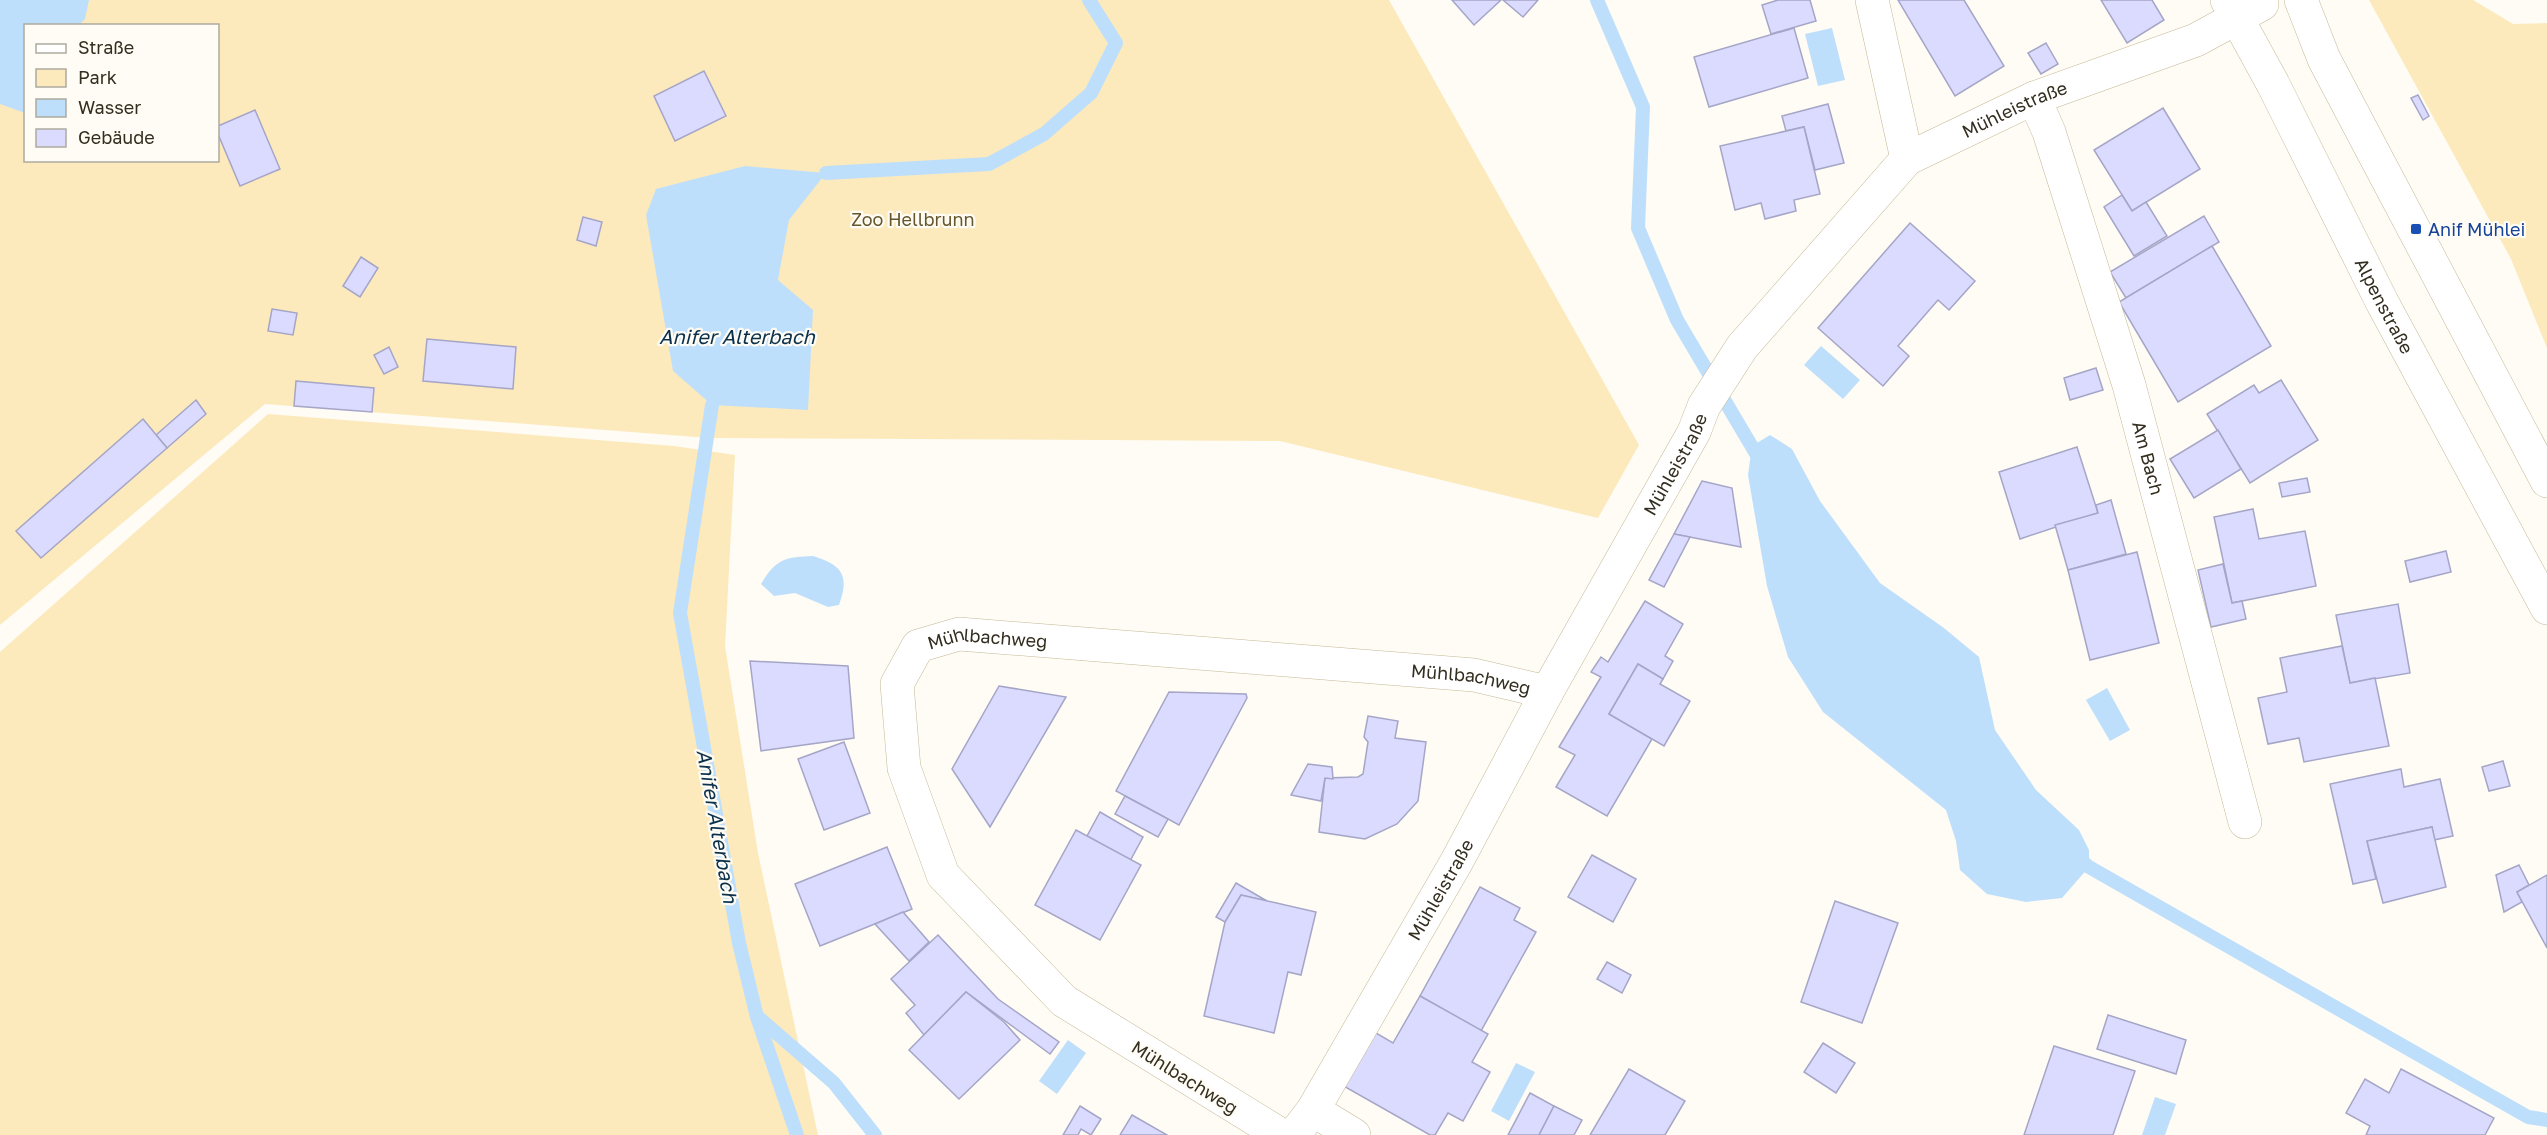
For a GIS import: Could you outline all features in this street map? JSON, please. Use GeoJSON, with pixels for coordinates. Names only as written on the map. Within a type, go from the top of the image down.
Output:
{"type":"FeatureCollection","features":[{"type":"Feature","properties":{"kind":"street"},"geometry":{"type":"LineString","coordinates":[[1872,0],[1907,159]]}},
{"type":"Feature","properties":{"kind":"street"},"geometry":{"type":"LineString","coordinates":[[2301,0],[2324,59],[2547,481]]}},
{"type":"Feature","properties":{"kind":"street","name":"Mühleistraße"},"geometry":{"type":"LineString","coordinates":[[1304,1123],[1468,842],[1546,692],[1694,432],[1704,406],[1742,347],[1907,159],[2034,98],[2196,40],[2242,8]]}},
{"type":"Feature","properties":{"kind":"street","name":"Alpenstraße"},"geometry":{"type":"LineString","coordinates":[[2242,8],[2272,84],[2382,302],[2547,608]]}},
{"type":"Feature","properties":{"kind":"street","name":"Am Bach"},"geometry":{"type":"LineString","coordinates":[[2034,98],[2049,132],[2129,385],[2246,822]]}},
{"type":"Feature","properties":{"kind":"street","name":"Mühlbachweg"},"geometry":{"type":"LineString","coordinates":[[1281,1135],[1064,1001],[943,875],[904,768],[897,684],[918,646],[959,634],[1474,675],[1546,692]]}},
{"type":"Feature","properties":{"kind":"street"},"geometry":{"type":"LineString","coordinates":[[1304,1123],[1354,1135]]}},
{"type":"Feature","properties":{"kind":"green space","name":"Zoo Hellbrunn"},"geometry":{"type":"Polygon","coordinates":[[[0,0],[1389,0],[1639,445],[1598,518],[1280,441],[709,438],[265,404],[0,625],[0,0]]]}},
{"type":"Feature","properties":{"kind":"green space"},"geometry":{"type":"Polygon","coordinates":[[[2369,0],[2473,0],[2513,24],[2547,23],[2547,348],[2511,259],[2369,0]]]}},
{"type":"Feature","properties":{"kind":"green space"},"geometry":{"type":"Polygon","coordinates":[[[268,414],[674,446],[735,455],[725,646],[758,853],[818,1135],[0,1135],[0,652],[268,414]]]}},
{"type":"Feature","properties":{"kind":"water"},"geometry":{"type":"Polygon","coordinates":[[[0,0],[89,0],[85,19],[80,24],[24,24],[24,113],[0,104],[0,0]]]}},
{"type":"Feature","properties":{"kind":"water"},"geometry":{"type":"Polygon","coordinates":[[[1832,28],[1845,80],[1818,86],[1805,34],[1832,28]]]}},
{"type":"Feature","properties":{"kind":"water","name":"Anifer Alterbach"},"geometry":{"type":"Polygon","coordinates":[[[745,166],[826,173],[789,220],[778,280],[813,310],[808,410],[712,405],[673,371],[646,215],[656,189],[745,166]]]}},
{"type":"Feature","properties":{"kind":"water"},"geometry":{"type":"Polygon","coordinates":[[[1821,346],[1860,380],[1843,399],[1804,365],[1821,346]]]}},
{"type":"Feature","properties":{"kind":"water"},"geometry":{"type":"Polygon","coordinates":[[[1770,435],[1792,449],[1820,501],[1880,583],[1944,628],[1979,657],[1995,730],[2036,790],[2079,830],[2089,850],[2089,867],[2062,898],[2026,902],[1987,894],[1960,870],[1956,841],[1946,810],[1823,712],[1788,657],[1767,586],[1748,475],[1752,446],[1770,435]]]}},
{"type":"Feature","properties":{"kind":"water"},"geometry":{"type":"Polygon","coordinates":[[[813,556],[831,563],[841,573],[844,586],[839,605],[828,607],[795,593],[774,596],[761,584],[772,569],[782,561],[795,557],[813,556]]]}},
{"type":"Feature","properties":{"kind":"water"},"geometry":{"type":"Polygon","coordinates":[[[2107,688],[2130,730],[2110,741],[2086,700],[2107,688]]]}},
{"type":"Feature","properties":{"kind":"water"},"geometry":{"type":"Polygon","coordinates":[[[1068,1040],[1086,1053],[1057,1094],[1039,1081],[1068,1040]]]}},
{"type":"Feature","properties":{"kind":"water"},"geometry":{"type":"Polygon","coordinates":[[[1516,1063],[1535,1072],[1509,1121],[1491,1111],[1516,1063]]]}},
{"type":"Feature","properties":{"kind":"water"},"geometry":{"type":"Polygon","coordinates":[[[2155,1097],[2176,1104],[2165,1135],[2142,1135],[2155,1097]]]}},
{"type":"Feature","properties":{"kind":"building"},"geometry":{"type":"Polygon","coordinates":[[[1452,0],[1501,0],[1474,25],[1452,0]]]}},
{"type":"Feature","properties":{"kind":"building"},"geometry":{"type":"Polygon","coordinates":[[[1503,0],[1538,0],[1523,17],[1503,0]]]}},
{"type":"Feature","properties":{"kind":"building"},"geometry":{"type":"Polygon","coordinates":[[[1778,0],[1810,0],[1816,21],[1771,34],[1762,5],[1778,0]]]}},
{"type":"Feature","properties":{"kind":"building"},"geometry":{"type":"Polygon","coordinates":[[[1898,0],[1964,0],[2004,66],[1955,96],[1898,0]]]}},
{"type":"Feature","properties":{"kind":"building"},"geometry":{"type":"Polygon","coordinates":[[[2101,0],[2152,0],[2164,20],[2127,43],[2101,0]]]}},
{"type":"Feature","properties":{"kind":"building"},"geometry":{"type":"Polygon","coordinates":[[[1794,28],[1808,78],[1709,107],[1694,57],[1794,28]]]}},
{"type":"Feature","properties":{"kind":"building"},"geometry":{"type":"Polygon","coordinates":[[[2046,43],[2058,64],[2041,74],[2028,53],[2046,43]]]}},
{"type":"Feature","properties":{"kind":"building"},"geometry":{"type":"Polygon","coordinates":[[[704,71],[726,116],[675,141],[654,96],[704,71]]]}},
{"type":"Feature","properties":{"kind":"building"},"geometry":{"type":"Polygon","coordinates":[[[2418,95],[2429,116],[2423,120],[2411,98],[2418,95]]]}},
{"type":"Feature","properties":{"kind":"building"},"geometry":{"type":"Polygon","coordinates":[[[1828,104],[1844,163],[1815,170],[1804,127],[1786,131],[1782,116],[1828,104]]]}},
{"type":"Feature","properties":{"kind":"building"},"geometry":{"type":"Polygon","coordinates":[[[2163,108],[2200,169],[2132,211],[2094,150],[2163,108]]]}},
{"type":"Feature","properties":{"kind":"building"},"geometry":{"type":"Polygon","coordinates":[[[255,110],[280,169],[240,186],[219,136],[219,126],[255,110]]]}},
{"type":"Feature","properties":{"kind":"building"},"geometry":{"type":"Polygon","coordinates":[[[1804,127],[1820,194],[1794,200],[1796,211],[1765,219],[1761,203],[1735,210],[1720,146],[1804,127]]]}},
{"type":"Feature","properties":{"kind":"building"},"geometry":{"type":"Polygon","coordinates":[[[2122,195],[2132,211],[2146,202],[2167,236],[2134,256],[2104,207],[2122,195]]]}},
{"type":"Feature","properties":{"kind":"building"},"geometry":{"type":"Polygon","coordinates":[[[2204,216],[2219,242],[2126,298],[2110,272],[2204,216]]]}},
{"type":"Feature","properties":{"kind":"building"},"geometry":{"type":"Polygon","coordinates":[[[583,217],[602,222],[596,246],[577,240],[583,217]]]}},
{"type":"Feature","properties":{"kind":"building"},"geometry":{"type":"Polygon","coordinates":[[[1910,223],[1975,281],[1949,310],[1938,300],[1898,346],[1909,356],[1883,386],[1818,328],[1910,223]]]}},
{"type":"Feature","properties":{"kind":"building"},"geometry":{"type":"Polygon","coordinates":[[[2212,246],[2271,346],[2178,402],[2119,302],[2212,246]]]}},
{"type":"Feature","properties":{"kind":"building"},"geometry":{"type":"Polygon","coordinates":[[[361,257],[378,268],[360,297],[343,286],[361,257]]]}},
{"type":"Feature","properties":{"kind":"building"},"geometry":{"type":"Polygon","coordinates":[[[272,309],[297,313],[293,335],[268,331],[272,309]]]}},
{"type":"Feature","properties":{"kind":"building"},"geometry":{"type":"Polygon","coordinates":[[[427,339],[516,347],[513,389],[423,381],[427,339]]]}},
{"type":"Feature","properties":{"kind":"building"},"geometry":{"type":"Polygon","coordinates":[[[389,347],[398,367],[384,374],[374,355],[389,347]]]}},
{"type":"Feature","properties":{"kind":"building"},"geometry":{"type":"Polygon","coordinates":[[[2096,368],[2103,390],[2070,400],[2064,378],[2096,368]]]}},
{"type":"Feature","properties":{"kind":"building"},"geometry":{"type":"Polygon","coordinates":[[[2281,380],[2318,440],[2250,483],[2207,414],[2254,385],[2259,393],[2281,380]]]}},
{"type":"Feature","properties":{"kind":"building"},"geometry":{"type":"Polygon","coordinates":[[[296,381],[374,388],[372,412],[294,406],[296,381]]]}},
{"type":"Feature","properties":{"kind":"building"},"geometry":{"type":"Polygon","coordinates":[[[196,400],[206,414],[167,448],[156,435],[196,400]]]}},
{"type":"Feature","properties":{"kind":"building"},"geometry":{"type":"Polygon","coordinates":[[[143,419],[167,448],[41,558],[16,531],[143,419]]]}},
{"type":"Feature","properties":{"kind":"building"},"geometry":{"type":"Polygon","coordinates":[[[2218,430],[2241,469],[2194,498],[2170,459],[2218,430]]]}},
{"type":"Feature","properties":{"kind":"building"},"geometry":{"type":"Polygon","coordinates":[[[2077,447],[2098,513],[2020,539],[1999,472],[2077,447]]]}},
{"type":"Feature","properties":{"kind":"building"},"geometry":{"type":"Polygon","coordinates":[[[2307,478],[2310,492],[2282,497],[2279,483],[2307,478]]]}},
{"type":"Feature","properties":{"kind":"building"},"geometry":{"type":"Polygon","coordinates":[[[1702,481],[1732,488],[1741,547],[1674,534],[1702,481]]]}},
{"type":"Feature","properties":{"kind":"building"},"geometry":{"type":"Polygon","coordinates":[[[2111,500],[2126,554],[2068,570],[2055,525],[2098,513],[2096,505],[2111,500]]]}},
{"type":"Feature","properties":{"kind":"building"},"geometry":{"type":"Polygon","coordinates":[[[2253,509],[2259,539],[2305,531],[2316,586],[2232,603],[2214,517],[2253,509]]]}},
{"type":"Feature","properties":{"kind":"building"},"geometry":{"type":"Polygon","coordinates":[[[1674,534],[1690,537],[1664,587],[1649,580],[1674,534]]]}},
{"type":"Feature","properties":{"kind":"building"},"geometry":{"type":"Polygon","coordinates":[[[2446,551],[2451,572],[2410,582],[2405,561],[2446,551]]]}},
{"type":"Feature","properties":{"kind":"building"},"geometry":{"type":"Polygon","coordinates":[[[2137,552],[2159,643],[2090,660],[2068,570],[2137,552]]]}},
{"type":"Feature","properties":{"kind":"building"},"geometry":{"type":"Polygon","coordinates":[[[2223,564],[2232,603],[2242,601],[2246,619],[2211,627],[2198,570],[2223,564]]]}},
{"type":"Feature","properties":{"kind":"building"},"geometry":{"type":"Polygon","coordinates":[[[1645,601],[1683,624],[1665,656],[1673,661],[1663,679],[1638,664],[1609,714],[1652,739],[1607,816],[1556,787],[1575,755],[1559,747],[1601,677],[1591,672],[1601,657],[1608,662],[1645,601]]]}},
{"type":"Feature","properties":{"kind":"building"},"geometry":{"type":"Polygon","coordinates":[[[2398,604],[2410,673],[2350,683],[2336,615],[2398,604]]]}},
{"type":"Feature","properties":{"kind":"building"},"geometry":{"type":"Polygon","coordinates":[[[2342,646],[2350,683],[2375,678],[2389,746],[2304,762],[2299,738],[2268,744],[2258,698],[2287,692],[2280,658],[2342,646]]]}},
{"type":"Feature","properties":{"kind":"building"},"geometry":{"type":"Polygon","coordinates":[[[750,661],[848,666],[854,738],[761,751],[750,661]]]}},
{"type":"Feature","properties":{"kind":"building"},"geometry":{"type":"Polygon","coordinates":[[[1638,664],[1663,679],[1660,684],[1690,701],[1664,746],[1609,714],[1638,664]]]}},
{"type":"Feature","properties":{"kind":"building"},"geometry":{"type":"Polygon","coordinates":[[[999,686],[1066,697],[990,827],[952,769],[999,686]]]}},
{"type":"Feature","properties":{"kind":"building"},"geometry":{"type":"Polygon","coordinates":[[[1169,692],[1246,694],[1247,698],[1179,825],[1116,791],[1169,692]]]}},
{"type":"Feature","properties":{"kind":"building"},"geometry":{"type":"Polygon","coordinates":[[[1368,716],[1398,721],[1395,738],[1426,742],[1418,801],[1397,824],[1365,839],[1319,832],[1325,778],[1358,777],[1363,774],[1368,742],[1364,737],[1368,716]]]}},
{"type":"Feature","properties":{"kind":"building"},"geometry":{"type":"Polygon","coordinates":[[[844,742],[870,813],[824,830],[798,759],[844,742]]]}},
{"type":"Feature","properties":{"kind":"building"},"geometry":{"type":"Polygon","coordinates":[[[2503,761],[2510,786],[2489,791],[2482,767],[2503,761]]]}},
{"type":"Feature","properties":{"kind":"building"},"geometry":{"type":"Polygon","coordinates":[[[1308,764],[1332,767],[1333,779],[1325,778],[1321,801],[1291,795],[1308,764]]]}},
{"type":"Feature","properties":{"kind":"building"},"geometry":{"type":"Polygon","coordinates":[[[2401,769],[2404,787],[2440,779],[2453,836],[2434,840],[2432,827],[2367,841],[2376,879],[2353,884],[2330,784],[2401,769]]]}},
{"type":"Feature","properties":{"kind":"building"},"geometry":{"type":"Polygon","coordinates":[[[1125,796],[1168,819],[1158,837],[1115,814],[1125,796]]]}},
{"type":"Feature","properties":{"kind":"building"},"geometry":{"type":"Polygon","coordinates":[[[1100,812],[1143,837],[1130,861],[1087,836],[1100,812]]]}},
{"type":"Feature","properties":{"kind":"building"},"geometry":{"type":"Polygon","coordinates":[[[2432,827],[2446,887],[2383,903],[2367,841],[2432,827]]]}},
{"type":"Feature","properties":{"kind":"building"},"geometry":{"type":"Polygon","coordinates":[[[1076,830],[1141,865],[1100,940],[1035,905],[1076,830]]]}},
{"type":"Feature","properties":{"kind":"building"},"geometry":{"type":"Polygon","coordinates":[[[887,847],[912,909],[820,946],[795,884],[887,847]]]}},
{"type":"Feature","properties":{"kind":"building"},"geometry":{"type":"Polygon","coordinates":[[[1592,855],[1636,879],[1613,922],[1568,897],[1592,855]]]}},
{"type":"Feature","properties":{"kind":"building"},"geometry":{"type":"Polygon","coordinates":[[[2519,865],[2529,885],[2517,892],[2522,902],[2504,912],[2496,875],[2519,865]]]}},
{"type":"Feature","properties":{"kind":"building"},"geometry":{"type":"Polygon","coordinates":[[[2547,875],[2547,948],[2517,892],[2547,875]]]}},
{"type":"Feature","properties":{"kind":"building"},"geometry":{"type":"Polygon","coordinates":[[[1236,883],[1267,901],[1241,895],[1225,922],[1216,917],[1236,883]]]}},
{"type":"Feature","properties":{"kind":"building"},"geometry":{"type":"Polygon","coordinates":[[[1480,887],[1520,908],[1514,920],[1536,932],[1481,1031],[1420,996],[1480,887]]]}},
{"type":"Feature","properties":{"kind":"building"},"geometry":{"type":"Polygon","coordinates":[[[1241,895],[1316,912],[1301,975],[1288,972],[1274,1033],[1204,1016],[1225,922],[1241,895]]]}},
{"type":"Feature","properties":{"kind":"building"},"geometry":{"type":"Polygon","coordinates":[[[1835,901],[1898,923],[1862,1023],[1801,1002],[1835,901]]]}},
{"type":"Feature","properties":{"kind":"building"},"geometry":{"type":"Polygon","coordinates":[[[903,912],[929,942],[909,961],[875,924],[903,912]]]}},
{"type":"Feature","properties":{"kind":"building"},"geometry":{"type":"Polygon","coordinates":[[[938,935],[998,999],[1059,1042],[1050,1054],[966,992],[924,1035],[906,1013],[915,1005],[891,979],[938,935]]]}},
{"type":"Feature","properties":{"kind":"building"},"geometry":{"type":"Polygon","coordinates":[[[1607,962],[1631,975],[1622,993],[1597,979],[1607,962]]]}},
{"type":"Feature","properties":{"kind":"building"},"geometry":{"type":"Polygon","coordinates":[[[966,992],[1004,1022],[1020,1040],[959,1099],[909,1050],[966,992]]]}},
{"type":"Feature","properties":{"kind":"building"},"geometry":{"type":"Polygon","coordinates":[[[1420,996],[1488,1034],[1472,1062],[1490,1072],[1463,1121],[1448,1113],[1435,1135],[1430,1135],[1340,1084],[1371,1030],[1393,1043],[1420,996]]]}},
{"type":"Feature","properties":{"kind":"building"},"geometry":{"type":"Polygon","coordinates":[[[2108,1015],[2186,1040],[2176,1074],[2097,1049],[2108,1015]]]}},
{"type":"Feature","properties":{"kind":"building"},"geometry":{"type":"Polygon","coordinates":[[[1823,1043],[1855,1063],[1836,1093],[1804,1072],[1823,1043]]]}},
{"type":"Feature","properties":{"kind":"building"},"geometry":{"type":"Polygon","coordinates":[[[2054,1046],[2135,1071],[2113,1135],[2024,1135],[2054,1046]]]}},
{"type":"Feature","properties":{"kind":"building"},"geometry":{"type":"Polygon","coordinates":[[[1629,1069],[1685,1101],[1665,1135],[1590,1135],[1629,1069]]]}},
{"type":"Feature","properties":{"kind":"building"},"geometry":{"type":"Polygon","coordinates":[[[2401,1069],[2494,1118],[2485,1135],[2366,1135],[2370,1126],[2346,1113],[2365,1079],[2389,1093],[2401,1069]]]}},
{"type":"Feature","properties":{"kind":"building"},"geometry":{"type":"Polygon","coordinates":[[[1530,1093],[1554,1106],[1539,1135],[1508,1135],[1530,1093]]]}},
{"type":"Feature","properties":{"kind":"building"},"geometry":{"type":"Polygon","coordinates":[[[1080,1106],[1101,1119],[1091,1135],[1081,1129],[1078,1135],[1063,1135],[1080,1106]]]}},
{"type":"Feature","properties":{"kind":"building"},"geometry":{"type":"Polygon","coordinates":[[[1554,1106],[1582,1120],[1574,1135],[1539,1135],[1554,1106]]]}},
{"type":"Feature","properties":{"kind":"building"},"geometry":{"type":"Polygon","coordinates":[[[1132,1115],[1167,1135],[1120,1135],[1132,1115]]]}},
{"type":"Feature","properties":{"kind":"waterway","name":"Anifer Alterbach"},"geometry":{"type":"LineString","coordinates":[[826,173],[989,164],[1044,134],[1091,93],[1116,43],[1089,0]]}},
{"type":"Feature","properties":{"kind":"waterway"},"geometry":{"type":"LineString","coordinates":[[1597,0],[1643,107],[1638,228],[1677,320],[1761,462]]}},
{"type":"Feature","properties":{"kind":"waterway","name":"Anifer Alterbach"},"geometry":{"type":"LineString","coordinates":[[712,405],[680,613],[739,943],[757,1017],[797,1135]]}},
{"type":"Feature","properties":{"kind":"waterway"},"geometry":{"type":"LineString","coordinates":[[2076,856],[2089,867],[2528,1117],[2547,1120]]}},
{"type":"Feature","properties":{"kind":"waterway"},"geometry":{"type":"LineString","coordinates":[[759,1018],[834,1083],[875,1135]]}},
{"type":"Feature","properties":{"kind":"place","name":"Anif Mühlei"},"geometry":{"type":"Point","coordinates":[2416,229]}}]}
